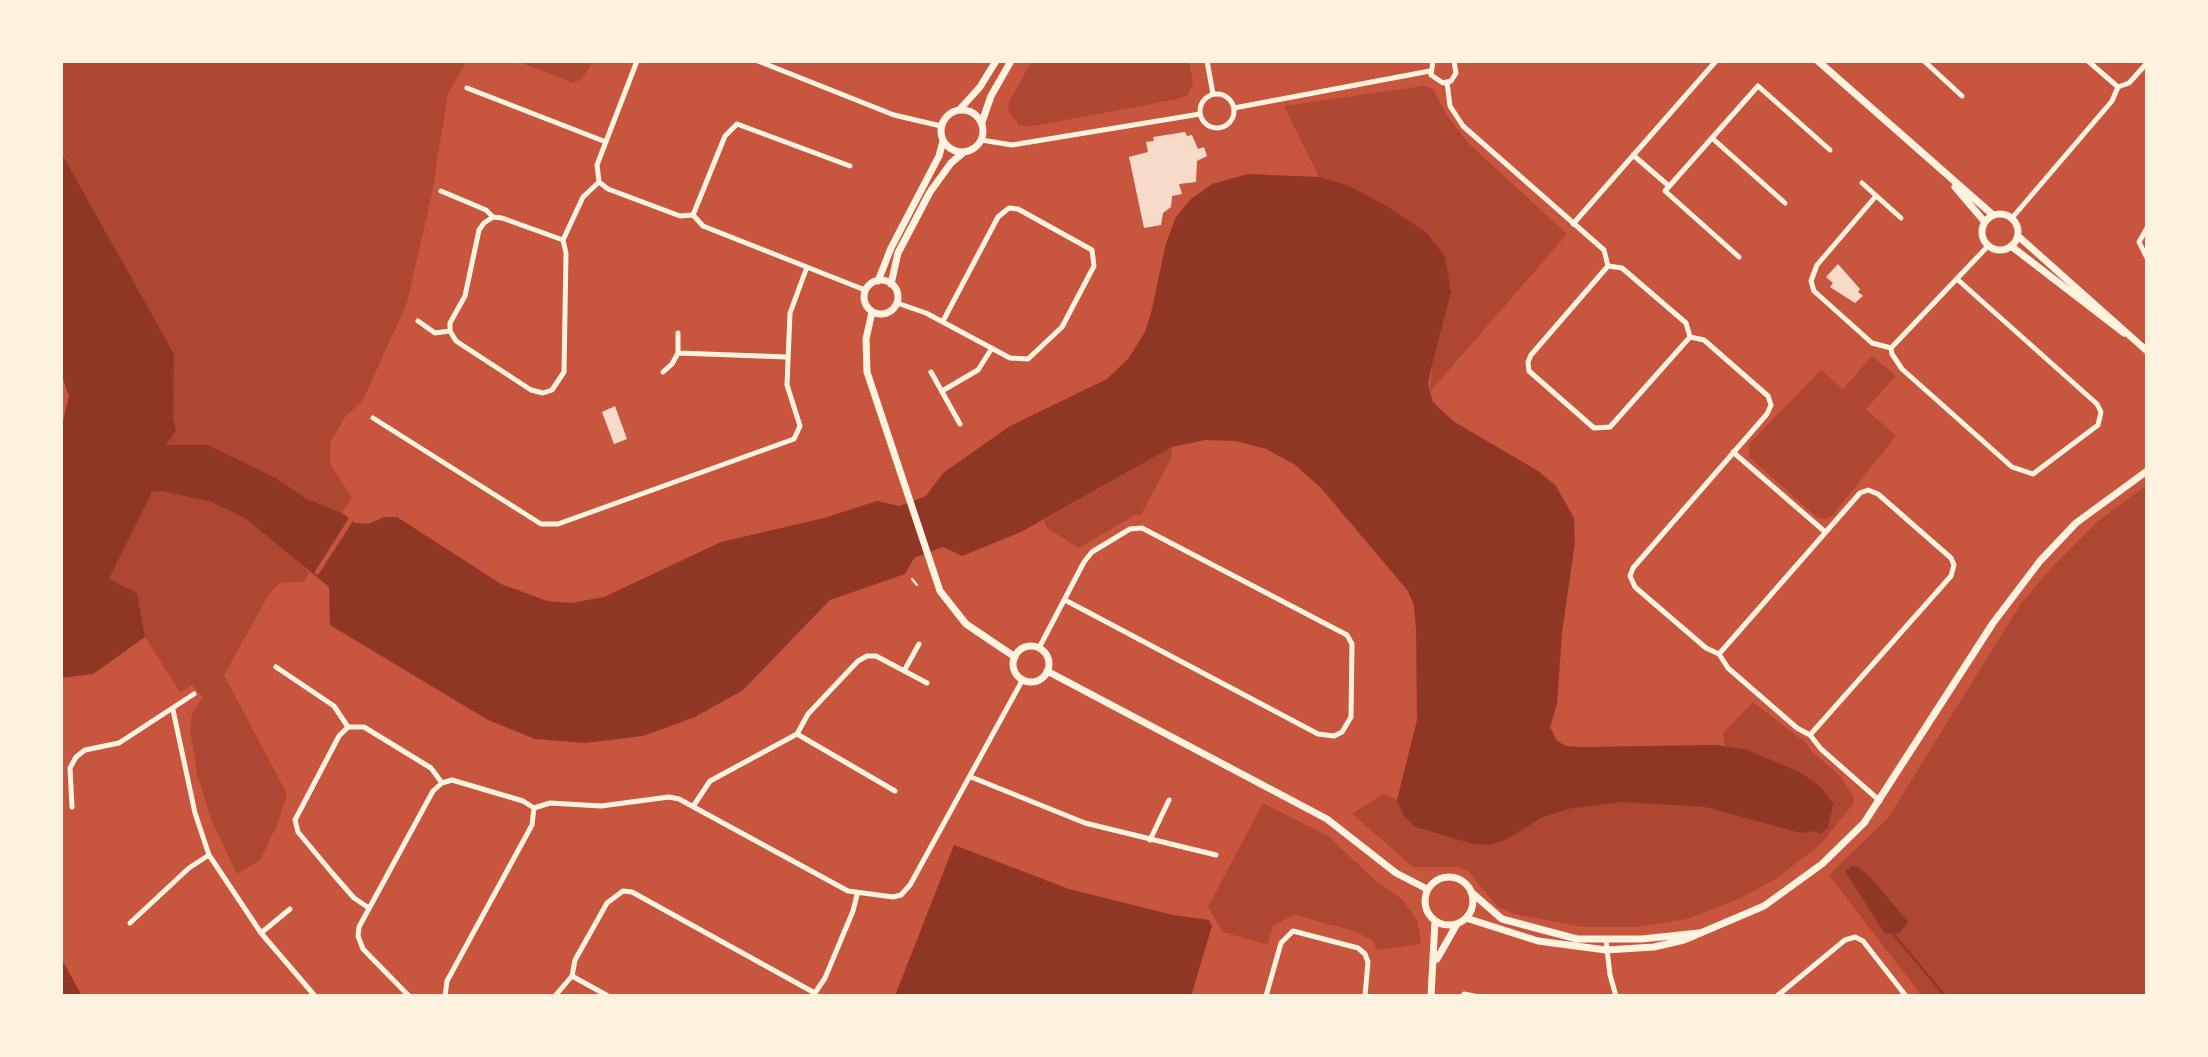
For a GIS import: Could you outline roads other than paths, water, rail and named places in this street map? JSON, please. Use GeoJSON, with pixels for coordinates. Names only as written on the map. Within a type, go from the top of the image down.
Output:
{"type":"FeatureCollection","features":[{"type":"Feature","properties":{"kind":"street"},"geometry":{"type":"LineString","coordinates":[[493,217],[479,230],[465,296],[452,317],[450,331],[461,344],[531,390],[543,393],[552,390],[564,372],[566,253],[563,240],[583,197],[598,182],[597,165],[637,61]]}},
{"type":"Feature","properties":{"kind":"street"},"geometry":{"type":"LineString","coordinates":[[758,61],[894,115],[941,126]]}},
{"type":"Feature","properties":{"kind":"street"},"geometry":{"type":"LineString","coordinates":[[996,61],[980,88],[960,109],[948,115],[941,126],[943,141],[939,156],[891,248],[878,281],[865,290],[864,300],[872,312],[865,358],[904,489],[940,591],[958,616],[1015,657]]}},
{"type":"Feature","properties":{"kind":"street"},"geometry":{"type":"LineString","coordinates":[[891,284],[898,253],[930,192],[951,163],[981,140],[982,122],[991,96],[1011,61]]}},
{"type":"Feature","properties":{"kind":"street"},"geometry":{"type":"LineString","coordinates":[[1207,61],[1213,94]]}},
{"type":"Feature","properties":{"kind":"street"},"geometry":{"type":"LineString","coordinates":[[1430,71],[1433,61]]}},
{"type":"Feature","properties":{"kind":"street"},"geometry":{"type":"LineString","coordinates":[[1447,82],[1456,74],[1454,61]]}},
{"type":"Feature","properties":{"kind":"street"},"geometry":{"type":"LineString","coordinates":[[1818,61],[1993,215]]}},
{"type":"Feature","properties":{"kind":"street"},"geometry":{"type":"LineString","coordinates":[[1924,61],[1962,96]]}},
{"type":"Feature","properties":{"kind":"street"},"geometry":{"type":"LineString","coordinates":[[2088,61],[2118,87]]}},
{"type":"Feature","properties":{"kind":"street"},"geometry":{"type":"LineString","coordinates":[[1573,224],[1712,63]]}},
{"type":"Feature","properties":{"kind":"street"},"geometry":{"type":"LineString","coordinates":[[2012,218],[2112,101],[2118,87],[2129,83],[2147,63]]}},
{"type":"Feature","properties":{"kind":"street"},"geometry":{"type":"LineString","coordinates":[[1234,108],[1430,71]]}},
{"type":"Feature","properties":{"kind":"street"},"geometry":{"type":"LineString","coordinates":[[1430,71],[1436,80],[1447,82]]}},
{"type":"Feature","properties":{"kind":"street"},"geometry":{"type":"LineString","coordinates":[[1447,82],[1450,106],[1463,126],[1604,250],[1608,266]]}},
{"type":"Feature","properties":{"kind":"street"},"geometry":{"type":"LineString","coordinates":[[1739,257],[1665,191],[1669,186],[1758,86],[1830,150]]}},
{"type":"Feature","properties":{"kind":"street"},"geometry":{"type":"LineString","coordinates":[[467,88],[606,142]]}},
{"type":"Feature","properties":{"kind":"street"},"geometry":{"type":"LineString","coordinates":[[1213,94],[1224,95],[1234,108],[1232,120],[1223,128],[1206,124],[1200,114],[1201,104],[1213,94]]}},
{"type":"Feature","properties":{"kind":"street"},"geometry":{"type":"LineString","coordinates":[[960,109],[973,112],[982,122]]}},
{"type":"Feature","properties":{"kind":"street"},"geometry":{"type":"LineString","coordinates":[[981,140],[1012,145],[1200,114]]}},
{"type":"Feature","properties":{"kind":"street"},"geometry":{"type":"LineString","coordinates":[[693,215],[725,136],[737,124],[850,166]]}},
{"type":"Feature","properties":{"kind":"street"},"geometry":{"type":"LineString","coordinates":[[1712,138],[1785,202]]}},
{"type":"Feature","properties":{"kind":"street"},"geometry":{"type":"LineString","coordinates":[[943,141],[952,150],[964,152]]}},
{"type":"Feature","properties":{"kind":"street"},"geometry":{"type":"LineString","coordinates":[[1633,156],[1669,186]]}},
{"type":"Feature","properties":{"kind":"street"},"geometry":{"type":"LineString","coordinates":[[1941,171],[1984,221]]}},
{"type":"Feature","properties":{"kind":"street"},"geometry":{"type":"LineString","coordinates":[[598,182],[608,189],[680,216],[693,215]]}},
{"type":"Feature","properties":{"kind":"street"},"geometry":{"type":"LineString","coordinates":[[1862,183],[1901,218]]}},
{"type":"Feature","properties":{"kind":"street"},"geometry":{"type":"LineString","coordinates":[[441,191],[486,210],[493,217],[563,240]]}},
{"type":"Feature","properties":{"kind":"street"},"geometry":{"type":"LineString","coordinates":[[1876,196],[1816,265],[1811,281],[1814,291],[1872,343],[1891,348],[1902,369],[2023,473],[2033,474],[2042,470],[2098,425],[2101,412],[2097,404],[1956,279]]}},
{"type":"Feature","properties":{"kind":"street"},"geometry":{"type":"LineString","coordinates":[[897,303],[943,321],[1010,358],[1028,359],[1056,335],[1094,266],[1092,250],[1018,209],[1009,208],[998,217],[943,321]]}},
{"type":"Feature","properties":{"kind":"street"},"geometry":{"type":"LineString","coordinates":[[2018,236],[2011,246],[1999,250],[1988,246],[1981,234],[1984,221],[2000,213],[2012,218],[2018,236],[2147,351]]}},
{"type":"Feature","properties":{"kind":"street"},"geometry":{"type":"LineString","coordinates":[[693,215],[703,226],[865,290]]}},
{"type":"Feature","properties":{"kind":"street"},"geometry":{"type":"LineString","coordinates":[[2147,228],[2139,242],[2147,258]]}},
{"type":"Feature","properties":{"kind":"street"},"geometry":{"type":"LineString","coordinates":[[1891,348],[1988,246]]}},
{"type":"Feature","properties":{"kind":"street"},"geometry":{"type":"LineString","coordinates":[[2011,246],[2110,324],[2131,337]]}},
{"type":"Feature","properties":{"kind":"street"},"geometry":{"type":"LineString","coordinates":[[1608,266],[1622,268],[1686,323],[1690,337]]}},
{"type":"Feature","properties":{"kind":"street"},"geometry":{"type":"LineString","coordinates":[[1608,266],[1531,355],[1528,362],[1529,371],[1594,428],[1610,427],[1690,337]]}},
{"type":"Feature","properties":{"kind":"street"},"geometry":{"type":"LineString","coordinates":[[373,418],[541,524],[550,526],[794,439],[800,426],[789,394],[787,357],[790,313],[807,267]]}},
{"type":"Feature","properties":{"kind":"street"},"geometry":{"type":"LineString","coordinates":[[872,312],[887,313],[897,303],[897,292],[891,284],[878,281]]}},
{"type":"Feature","properties":{"kind":"street"},"geometry":{"type":"LineString","coordinates":[[418,321],[435,332],[450,331]]}},
{"type":"Feature","properties":{"kind":"street"},"geometry":{"type":"LineString","coordinates":[[663,372],[672,364],[678,353],[678,333]]}},
{"type":"Feature","properties":{"kind":"street"},"geometry":{"type":"LineString","coordinates":[[1690,337],[1704,340],[1768,396],[1771,405],[1633,568],[1630,576],[1635,587],[1706,648],[1719,654],[1727,668],[1797,729],[1810,735],[1821,749],[1880,801]]}},
{"type":"Feature","properties":{"kind":"street"},"geometry":{"type":"LineString","coordinates":[[942,391],[978,370],[992,348]]}},
{"type":"Feature","properties":{"kind":"street"},"geometry":{"type":"LineString","coordinates":[[678,353],[787,357]]}},
{"type":"Feature","properties":{"kind":"street"},"geometry":{"type":"LineString","coordinates":[[931,372],[960,424]]}},
{"type":"Feature","properties":{"kind":"street"},"geometry":{"type":"LineString","coordinates":[[1733,452],[1824,531]]}},
{"type":"Feature","properties":{"kind":"street"},"geometry":{"type":"LineString","coordinates":[[1466,918],[1538,941],[1654,947],[1703,932],[1764,906],[1805,878],[1845,843],[1880,801],[2012,595],[2077,523],[2147,471]]}},
{"type":"Feature","properties":{"kind":"street"},"geometry":{"type":"LineString","coordinates":[[1719,654],[1860,493],[1868,490],[1889,503],[1951,558],[1954,565],[1951,576],[1810,735]]}},
{"type":"Feature","properties":{"kind":"street"},"geometry":{"type":"LineString","coordinates":[[1039,648],[1065,600],[1092,552],[1130,529],[1142,528],[1340,628],[1352,644],[1351,718],[1342,732],[1329,736],[1318,734],[1065,600]]}},
{"type":"Feature","properties":{"kind":"street"},"geometry":{"type":"LineString","coordinates":[[904,671],[919,644]]}},
{"type":"Feature","properties":{"kind":"street"},"geometry":{"type":"LineString","coordinates":[[1027,646],[1039,648],[1049,660],[1047,671],[1036,681],[1023,679],[1015,672],[1015,657],[1027,646]]}},
{"type":"Feature","properties":{"kind":"street"},"geometry":{"type":"LineString","coordinates":[[694,805],[710,781],[797,734],[808,713],[858,661],[867,656],[876,656],[927,683]]}},
{"type":"Feature","properties":{"kind":"street"},"geometry":{"type":"LineString","coordinates":[[276,667],[334,706],[348,727]]}},
{"type":"Feature","properties":{"kind":"street"},"geometry":{"type":"LineString","coordinates":[[1047,671],[1334,823],[1396,873],[1427,889]]}},
{"type":"Feature","properties":{"kind":"street"},"geometry":{"type":"LineString","coordinates":[[409,996],[359,942],[359,927],[433,791],[442,783],[452,780],[523,801],[534,808],[550,803],[601,806],[669,797],[694,805],[857,895],[893,897],[906,891],[1023,679]]}},
{"type":"Feature","properties":{"kind":"street"},"geometry":{"type":"LineString","coordinates":[[72,807],[70,768],[76,757],[85,750],[119,743],[194,694]]}},
{"type":"Feature","properties":{"kind":"street"},"geometry":{"type":"LineString","coordinates":[[173,710],[195,813],[209,855],[261,933],[315,996]]}},
{"type":"Feature","properties":{"kind":"street"},"geometry":{"type":"LineString","coordinates":[[369,908],[354,898],[333,874],[298,832],[295,820],[339,736],[348,727],[364,727],[431,768],[442,783]]}},
{"type":"Feature","properties":{"kind":"street"},"geometry":{"type":"LineString","coordinates":[[797,734],[895,791]]}},
{"type":"Feature","properties":{"kind":"street"},"geometry":{"type":"LineString","coordinates":[[971,777],[1085,823],[1216,855]]}},
{"type":"Feature","properties":{"kind":"street"},"geometry":{"type":"LineString","coordinates":[[1150,840],[1169,800]]}},
{"type":"Feature","properties":{"kind":"street"},"geometry":{"type":"LineString","coordinates":[[445,996],[447,981],[532,825],[534,808]]}},
{"type":"Feature","properties":{"kind":"street"},"geometry":{"type":"LineString","coordinates":[[130,923],[189,868],[209,855]]}},
{"type":"Feature","properties":{"kind":"street"},"geometry":{"type":"LineString","coordinates":[[1431,996],[1435,963],[1435,921],[1424,903],[1427,889],[1432,883],[1446,877],[1461,880],[1502,919],[1606,945]]}},
{"type":"Feature","properties":{"kind":"street"},"geometry":{"type":"LineString","coordinates":[[555,996],[572,976],[575,960],[607,903],[623,891],[632,892],[813,994],[825,978],[857,895]]}},
{"type":"Feature","properties":{"kind":"street"},"geometry":{"type":"LineString","coordinates":[[1435,963],[1457,924],[1466,918],[1472,907],[1471,892]]}},
{"type":"Feature","properties":{"kind":"street"},"geometry":{"type":"LineString","coordinates":[[261,933],[290,909]]}},
{"type":"Feature","properties":{"kind":"street"},"geometry":{"type":"LineString","coordinates":[[1435,921],[1457,924]]}},
{"type":"Feature","properties":{"kind":"street"},"geometry":{"type":"LineString","coordinates":[[1265,996],[1281,943],[1293,931],[1359,948],[1368,962],[1365,996]]}},
{"type":"Feature","properties":{"kind":"street"},"geometry":{"type":"LineString","coordinates":[[1777,996],[1845,940],[1855,937],[1863,941],[1906,996]]}},
{"type":"Feature","properties":{"kind":"street"},"geometry":{"type":"LineString","coordinates":[[1606,945],[1616,996]]}},
{"type":"Feature","properties":{"kind":"street"},"geometry":{"type":"LineString","coordinates":[[572,976],[608,996]]}},
{"type":"Feature","properties":{"kind":"street"},"geometry":{"type":"LineString","coordinates":[[1464,994],[1474,996]]}},
{"type":"Feature","properties":{"kind":"waterway"},"geometry":{"type":"LineString","coordinates":[[1891,931],[1945,996]]}}]}
